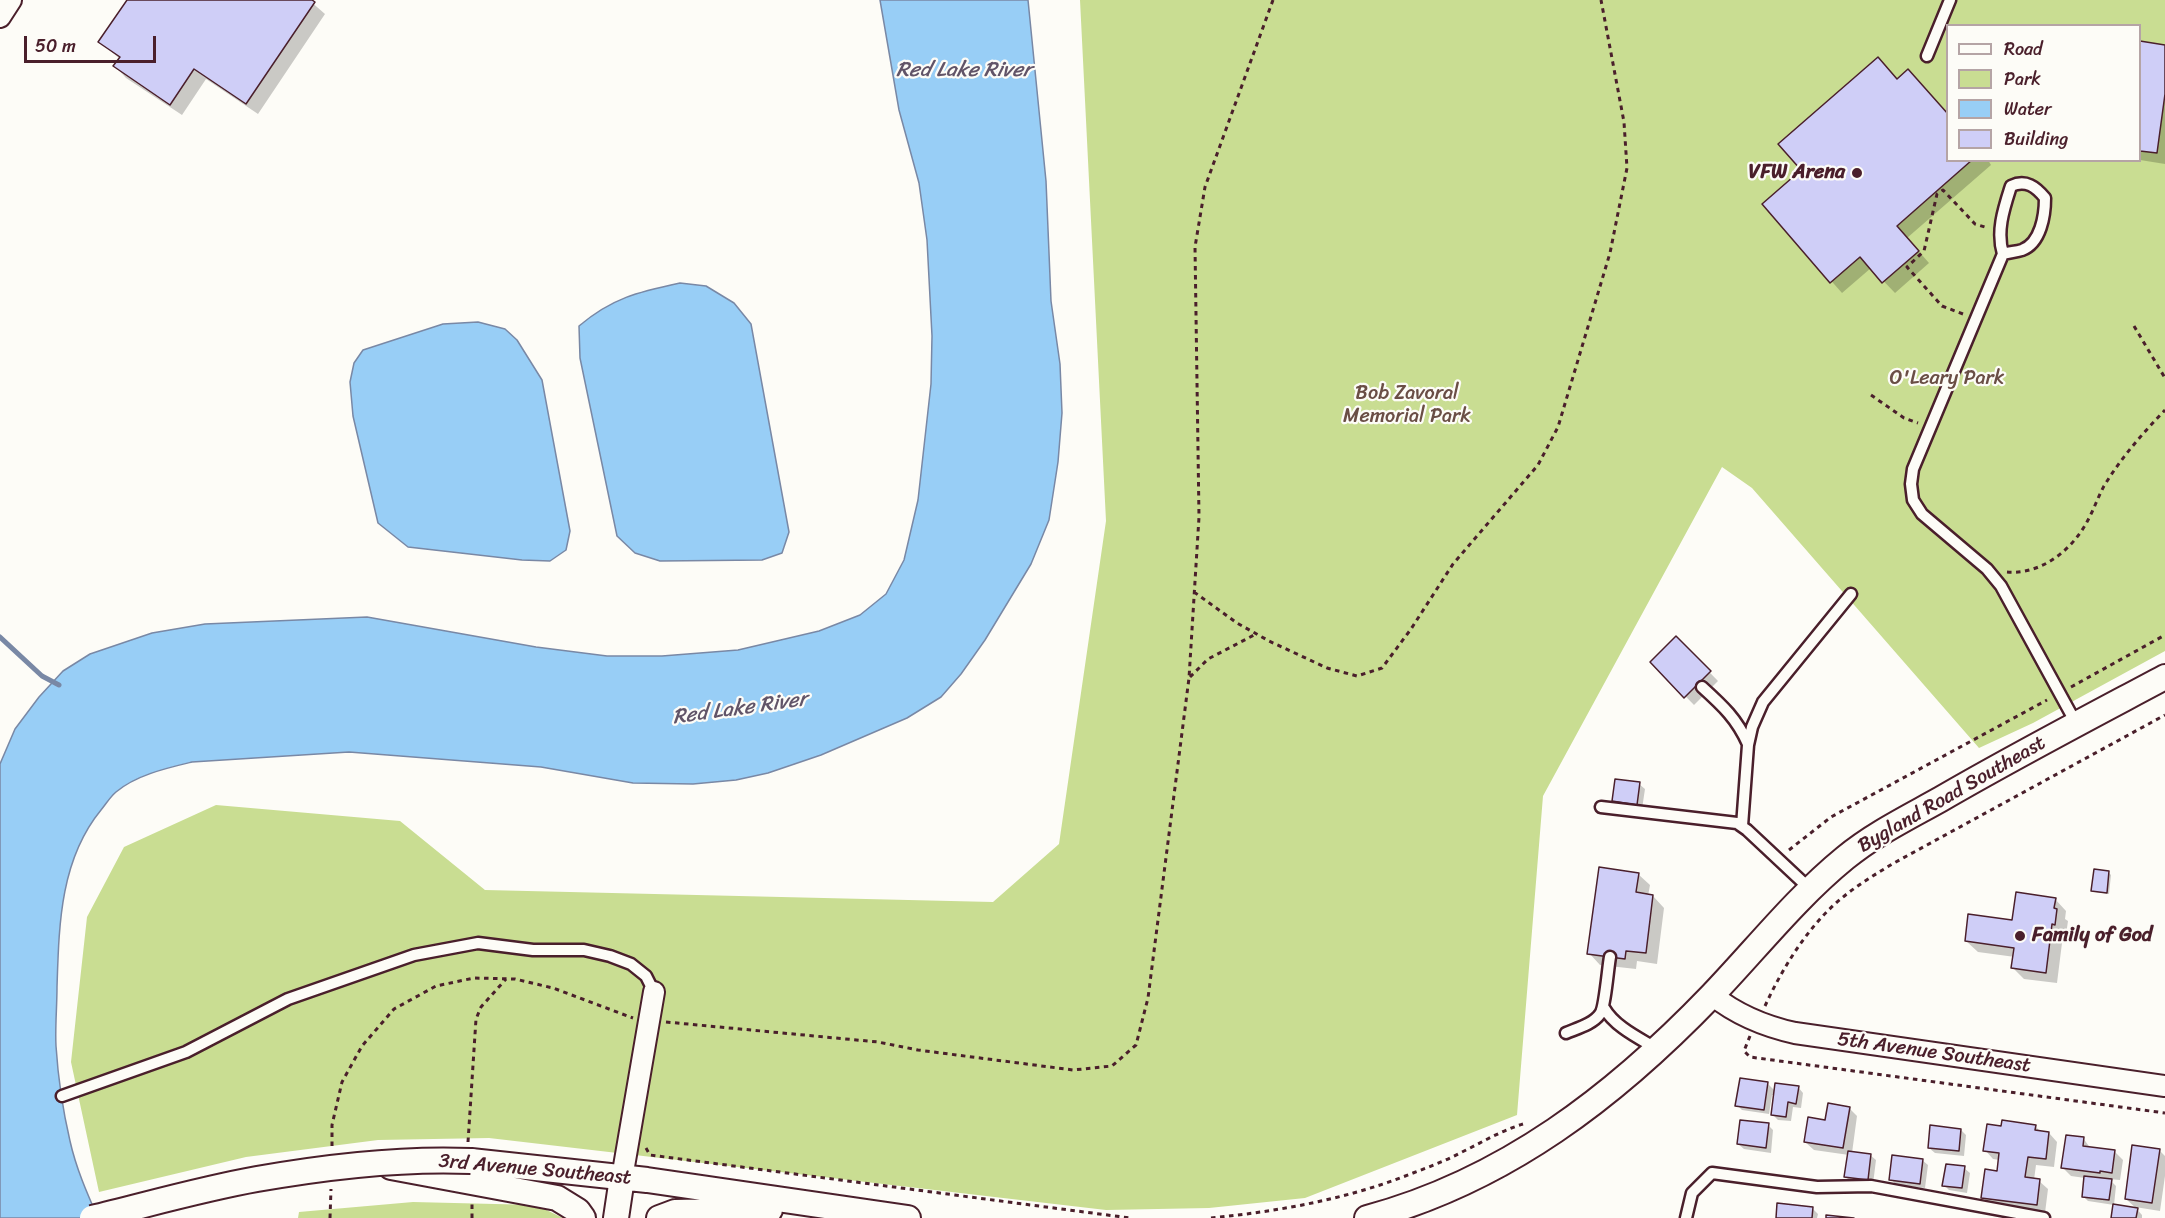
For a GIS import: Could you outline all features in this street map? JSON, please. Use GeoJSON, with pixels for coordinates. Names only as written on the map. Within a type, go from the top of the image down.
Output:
{"type":"FeatureCollection","features":[{"type":"Feature","properties":{"kind":"street"},"geometry":{"type":"LineString","coordinates":[[0,17],[11,0]]}},
{"type":"Feature","properties":{"kind":"street","name":"Bygland Road Southeast"},"geometry":{"type":"LineString","coordinates":[[1712,995],[1810,889],[1867,841],[1983,774],[2165,677]]}},
{"type":"Feature","properties":{"kind":"street"},"geometry":{"type":"LineString","coordinates":[[616,1218],[654,992]]}},
{"type":"Feature","properties":{"kind":"street"},"geometry":{"type":"LineString","coordinates":[[1367,1218],[1433,1195],[1487,1171],[1576,1118],[1610,1092],[1712,995]]}},
{"type":"Feature","properties":{"kind":"street","name":"5th Avenue Southeast"},"geometry":{"type":"LineString","coordinates":[[1712,995],[1737,1013],[1757,1023],[1795,1033],[2165,1086]]}},
{"type":"Feature","properties":{"kind":"street","name":"3rd Avenue Southeast"},"geometry":{"type":"LineString","coordinates":[[92,1218],[256,1179],[374,1164],[446,1160],[470,1171],[622,1178],[908,1218]]}},
{"type":"Feature","properties":{"kind":"street"},"geometry":{"type":"LineString","coordinates":[[470,1171],[557,1198],[578,1211],[583,1218]]}},
{"type":"Feature","properties":{"kind":"street"},"geometry":{"type":"LineString","coordinates":[[659,1218],[675,1212],[852,1210]]}},
{"type":"Feature","properties":{"kind":"lane"},"geometry":{"type":"LineString","coordinates":[[1927,56],[1950,0]]}},
{"type":"Feature","properties":{"kind":"lane"},"geometry":{"type":"LineString","coordinates":[[2003,254],[2024,249],[2037,237],[2045,211],[2045,198],[2038,189],[2027,183],[2011,186],[2000,231],[1999,242],[2003,254],[1913,469],[1911,484],[1913,500],[1922,514],[1987,569],[2001,586],[2077,725]]}},
{"type":"Feature","properties":{"kind":"lane"},"geometry":{"type":"LineString","coordinates":[[1742,826],[1748,745],[1752,727],[1763,702],[1851,594]]}},
{"type":"Feature","properties":{"kind":"lane"},"geometry":{"type":"LineString","coordinates":[[1702,687],[1740,725],[1748,745]]}},
{"type":"Feature","properties":{"kind":"lane"},"geometry":{"type":"LineString","coordinates":[[1601,807],[1731,822],[1742,826],[1810,889]]}},
{"type":"Feature","properties":{"kind":"lane"},"geometry":{"type":"LineString","coordinates":[[62,1096],[186,1052],[288,999],[414,955],[478,943],[533,950],[584,950],[610,956],[631,964],[646,976],[654,992]]}},
{"type":"Feature","properties":{"kind":"lane"},"geometry":{"type":"LineString","coordinates":[[1566,1033],[1595,1020],[1604,1008],[1610,957]]}},
{"type":"Feature","properties":{"kind":"lane"},"geometry":{"type":"LineString","coordinates":[[1604,1008],[1611,1019],[1657,1049]]}},
{"type":"Feature","properties":{"kind":"lane"},"geometry":{"type":"LineString","coordinates":[[1686,1218],[1692,1192],[1712,1173],[1817,1187],[1871,1186],[2044,1218]]}},
{"type":"Feature","properties":{"kind":"path"},"geometry":{"type":"LineString","coordinates":[[332,1148],[332,1125],[342,1082],[362,1046],[394,1009],[436,986],[474,978],[506,979],[554,988],[631,1017],[878,1042],[918,1050],[1073,1070],[1112,1066],[1136,1045],[1148,998],[1189,678],[1199,517],[1195,247],[1205,187],[1273,0]]}},
{"type":"Feature","properties":{"kind":"path"},"geometry":{"type":"LineString","coordinates":[[1194,592],[1256,634],[1327,668],[1357,676],[1382,668],[1411,629],[1453,564],[1538,465],[1558,427],[1610,253],[1627,168],[1624,122],[1601,0]]}},
{"type":"Feature","properties":{"kind":"path"},"geometry":{"type":"LineString","coordinates":[[1976,319],[1942,306],[1907,267],[1924,251],[1937,194],[1943,190],[1975,224],[2000,231]]}},
{"type":"Feature","properties":{"kind":"path"},"geometry":{"type":"LineString","coordinates":[[2134,326],[2165,378]]}},
{"type":"Feature","properties":{"kind":"path"},"geometry":{"type":"LineString","coordinates":[[1871,396],[1904,418],[1930,428]]}},
{"type":"Feature","properties":{"kind":"path"},"geometry":{"type":"LineString","coordinates":[[1987,569],[2011,573],[2036,568],[2061,554],[2075,542],[2103,488],[2142,434],[2165,410]]}},
{"type":"Feature","properties":{"kind":"path"},"geometry":{"type":"LineString","coordinates":[[1189,678],[1208,659],[1256,634]]}},
{"type":"Feature","properties":{"kind":"path"},"geometry":{"type":"LineString","coordinates":[[1779,860],[1798,841],[1831,817],[2165,634]]}},
{"type":"Feature","properties":{"kind":"path"},"geometry":{"type":"LineString","coordinates":[[2165,715],[1894,863],[1858,885],[1835,904],[1804,940],[1780,976],[1744,1051],[1750,1057],[2165,1113]]}},
{"type":"Feature","properties":{"kind":"path"},"geometry":{"type":"LineString","coordinates":[[472,1218],[472,1187],[467,1141],[476,1018],[481,1006],[506,979]]}},
{"type":"Feature","properties":{"kind":"path"},"geometry":{"type":"LineString","coordinates":[[1211,1218],[1302,1206],[1351,1193],[1412,1174],[1504,1130],[1523,1124]]}},
{"type":"Feature","properties":{"kind":"path"},"geometry":{"type":"LineString","coordinates":[[647,1148],[650,1155],[1130,1218]]}},
{"type":"Feature","properties":{"kind":"path"},"geometry":{"type":"LineString","coordinates":[[330,1218],[331,1183]]}},
{"type":"Feature","properties":{"kind":"green space","name":"Bob Zavoral Memorial Park"},"geometry":{"type":"Polygon","coordinates":[[[1080,0],[2165,0],[2165,651],[2033,723],[1979,748],[1752,488],[1722,467],[1543,796],[1517,1115],[1305,1198],[1209,1208],[1106,1210],[489,1138],[378,1140],[246,1157],[99,1192],[71,1062],[87,917],[124,847],[216,805],[400,821],[485,890],[993,902],[1059,844],[1106,521],[1080,0]]]}},
{"type":"Feature","properties":{"kind":"green space"},"geometry":{"type":"Polygon","coordinates":[[[413,1202],[536,1205],[563,1218],[298,1218],[299,1212],[413,1202]]]}},
{"type":"Feature","properties":{"kind":"water","name":"Red Lake River"},"geometry":{"type":"Polygon","coordinates":[[[880,0],[1028,0],[1046,181],[1051,301],[1060,364],[1062,413],[1058,462],[1049,520],[1031,564],[985,640],[961,674],[941,697],[907,718],[821,755],[768,773],[736,780],[693,784],[633,783],[541,767],[349,752],[192,762],[152,773],[124,786],[110,798],[87,829],[77,850],[64,894],[59,940],[56,1039],[61,1094],[75,1161],[98,1218],[0,1218],[0,764],[15,729],[39,697],[63,671],[90,654],[152,633],[205,624],[367,617],[536,647],[607,656],[662,656],[738,650],[819,631],[860,615],[886,594],[904,560],[918,500],[931,384],[932,336],[927,240],[919,183],[899,110],[880,0]]]}},
{"type":"Feature","properties":{"kind":"water"},"geometry":{"type":"Polygon","coordinates":[[[680,283],[706,286],[734,303],[751,324],[789,532],[782,553],[762,560],[660,561],[635,553],[617,536],[580,358],[579,326],[614,302],[680,283]]]}},
{"type":"Feature","properties":{"kind":"water"},"geometry":{"type":"Polygon","coordinates":[[[478,322],[505,329],[517,340],[542,380],[570,531],[566,550],[550,561],[408,547],[378,523],[353,416],[350,382],[354,363],[363,350],[443,324],[478,322]]]}},
{"type":"Feature","properties":{"kind":"building"},"geometry":{"type":"Polygon","coordinates":[[[127,0],[312,0],[315,2],[246,104],[194,69],[170,105],[113,66],[120,57],[98,42],[127,0]]]}},
{"type":"Feature","properties":{"kind":"building"},"geometry":{"type":"Polygon","coordinates":[[[2141,41],[2165,45],[2165,94],[2157,153],[2141,151],[2141,41]]]}},
{"type":"Feature","properties":{"kind":"building"},"geometry":{"type":"Polygon","coordinates":[[[1878,57],[1897,79],[1908,69],[1946,112],[1946,162],[1970,162],[1897,226],[1919,251],[1882,283],[1860,257],[1830,283],[1762,204],[1801,170],[1778,144],[1878,57]]]}},
{"type":"Feature","properties":{"kind":"building"},"geometry":{"type":"Polygon","coordinates":[[[1676,636],[1711,671],[1684,698],[1650,662],[1676,636]]]}},
{"type":"Feature","properties":{"kind":"building"},"geometry":{"type":"Polygon","coordinates":[[[1615,779],[1640,782],[1637,805],[1612,801],[1615,779]]]}},
{"type":"Feature","properties":{"kind":"building"},"geometry":{"type":"Polygon","coordinates":[[[1599,867],[1639,873],[1636,892],[1653,895],[1646,953],[1626,951],[1625,959],[1587,954],[1599,867]]]}},
{"type":"Feature","properties":{"kind":"building"},"geometry":{"type":"Polygon","coordinates":[[[2094,869],[2109,871],[2107,893],[2091,891],[2094,869]]]}},
{"type":"Feature","properties":{"kind":"building"},"geometry":{"type":"Polygon","coordinates":[[[2016,892],[2056,898],[2055,925],[2052,924],[2046,973],[2011,968],[2014,948],[1965,941],[1968,914],[2012,920],[2016,892]]]}},
{"type":"Feature","properties":{"kind":"building"},"geometry":{"type":"Polygon","coordinates":[[[1740,1078],[1768,1082],[1764,1110],[1735,1106],[1740,1078]]]}},
{"type":"Feature","properties":{"kind":"building"},"geometry":{"type":"Polygon","coordinates":[[[1775,1083],[1799,1086],[1796,1104],[1788,1102],[1786,1117],[1771,1115],[1775,1083]]]}},
{"type":"Feature","properties":{"kind":"building"},"geometry":{"type":"Polygon","coordinates":[[[1828,1103],[1850,1107],[1843,1148],[1804,1142],[1808,1117],[1825,1120],[1828,1103]]]}},
{"type":"Feature","properties":{"kind":"building"},"geometry":{"type":"Polygon","coordinates":[[[1740,1120],[1769,1123],[1766,1148],[1737,1144],[1740,1120]]]}},
{"type":"Feature","properties":{"kind":"building"},"geometry":{"type":"Polygon","coordinates":[[[2002,1120],[2036,1125],[2035,1130],[2049,1132],[2046,1159],[2028,1157],[2025,1177],[2040,1179],[2037,1205],[1981,1198],[1985,1169],[1997,1171],[1999,1153],[1983,1151],[1987,1124],[2001,1126],[2002,1120]]]}},
{"type":"Feature","properties":{"kind":"building"},"geometry":{"type":"Polygon","coordinates":[[[1930,1125],[1961,1129],[1959,1151],[1928,1148],[1930,1125]]]}},
{"type":"Feature","properties":{"kind":"building"},"geometry":{"type":"Polygon","coordinates":[[[2066,1135],[2084,1137],[2083,1146],[2115,1150],[2112,1173],[2061,1168],[2066,1135]]]}},
{"type":"Feature","properties":{"kind":"building"},"geometry":{"type":"Polygon","coordinates":[[[2132,1145],[2160,1149],[2152,1203],[2125,1199],[2132,1145]]]}},
{"type":"Feature","properties":{"kind":"building"},"geometry":{"type":"Polygon","coordinates":[[[1848,1151],[1871,1154],[1868,1180],[1844,1177],[1848,1151]]]}},
{"type":"Feature","properties":{"kind":"building"},"geometry":{"type":"Polygon","coordinates":[[[1892,1155],[1923,1159],[1920,1184],[1889,1180],[1892,1155]]]}},
{"type":"Feature","properties":{"kind":"building"},"geometry":{"type":"Polygon","coordinates":[[[1946,1164],[1965,1166],[1962,1188],[1942,1186],[1946,1164]]]}},
{"type":"Feature","properties":{"kind":"building"},"geometry":{"type":"Polygon","coordinates":[[[2084,1176],[2112,1179],[2109,1200],[2082,1197],[2084,1176]]]}},
{"type":"Feature","properties":{"kind":"building"},"geometry":{"type":"Polygon","coordinates":[[[1777,1203],[1813,1207],[1812,1218],[1776,1218],[1777,1203]]]}},
{"type":"Feature","properties":{"kind":"building"},"geometry":{"type":"Polygon","coordinates":[[[2113,1204],[2138,1208],[2136,1218],[2111,1218],[2113,1204]]]}},
{"type":"Feature","properties":{"kind":"building"},"geometry":{"type":"Polygon","coordinates":[[[1826,1215],[1854,1218],[1826,1218],[1826,1215]]]}},
{"type":"Feature","properties":{"kind":"waterway"},"geometry":{"type":"LineString","coordinates":[[0,637],[42,676],[59,685]]}},
{"type":"Feature","properties":{"kind":"place","name":"VFW Arena"},"geometry":{"type":"Point","coordinates":[1857,173]}},
{"type":"Feature","properties":{"kind":"place","name":"Family of God"},"geometry":{"type":"Point","coordinates":[2020,936]}},
{"type":"Feature","properties":{"kind":"park label","name":"O'Leary Park"},"geometry":{"type":"Point","coordinates":[1947,379]}}]}
